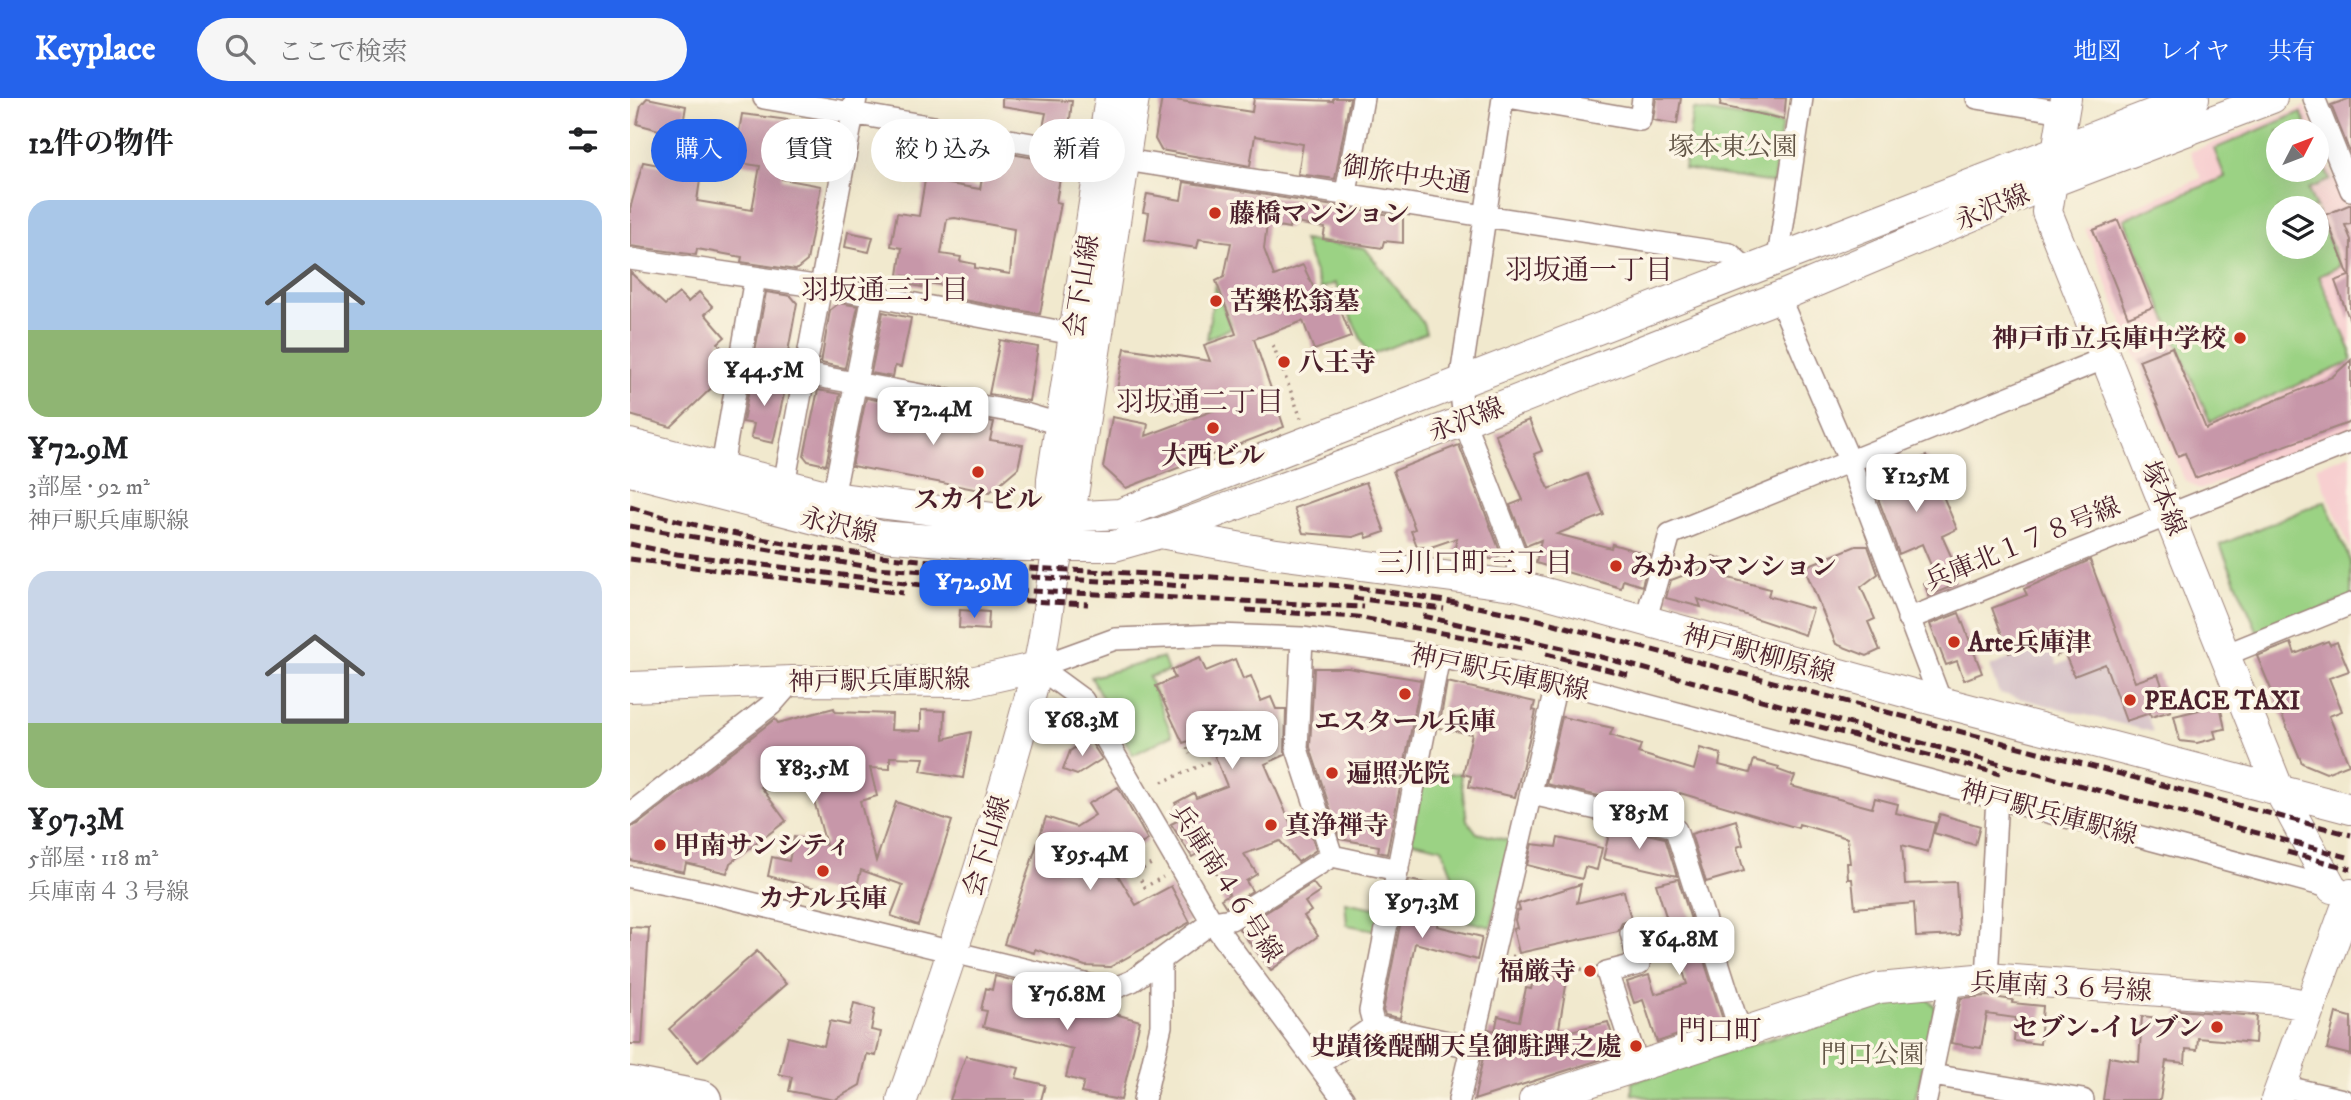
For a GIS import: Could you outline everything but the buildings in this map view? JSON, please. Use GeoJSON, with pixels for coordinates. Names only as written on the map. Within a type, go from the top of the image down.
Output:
{"type":"FeatureCollection","features":[{"type":"Feature","properties":{"kind":"highway"},"geometry":{"type":"LineString","coordinates":[[630,1086],[702,1100]]}},
{"type":"Feature","properties":{"kind":"street","name":"御旅中央通"},"geometry":{"type":"LineString","coordinates":[[764,98],[855,105],[1029,141]]}},
{"type":"Feature","properties":{"kind":"street","name":"会下山線"},"geometry":{"type":"LineString","coordinates":[[1110,98],[1111,119]]}},
{"type":"Feature","properties":{"kind":"street","name":"会下山線"},"geometry":{"type":"LineString","coordinates":[[1125,124],[1134,98]]}},
{"type":"Feature","properties":{"kind":"street"},"geometry":{"type":"LineString","coordinates":[[1346,193],[1363,98]]}},
{"type":"Feature","properties":{"kind":"street"},"geometry":{"type":"LineString","coordinates":[[1503,98],[1460,383],[1464,421],[1516,556],[1520,586]]}},
{"type":"Feature","properties":{"kind":"street"},"geometry":{"type":"LineString","coordinates":[[1514,98],[1640,120],[1643,98]]}},
{"type":"Feature","properties":{"kind":"street"},"geometry":{"type":"LineString","coordinates":[[1778,258],[1801,98]]}},
{"type":"Feature","properties":{"kind":"street"},"geometry":{"type":"LineString","coordinates":[[1977,98],[2064,105]]}},
{"type":"Feature","properties":{"kind":"street","name":"永沢線"},"geometry":{"type":"LineString","coordinates":[[630,444],[722,466],[781,498],[881,536],[1006,546],[1114,545],[1160,533],[1464,421],[1779,298],[2193,98]]}},
{"type":"Feature","properties":{"kind":"street","name":"永沢線"},"geometry":{"type":"LineString","coordinates":[[630,471],[781,498],[833,497],[1009,520],[1061,515],[1119,514],[1746,269],[2272,98]]}},
{"type":"Feature","properties":{"kind":"street"},"geometry":{"type":"LineString","coordinates":[[2314,98],[2351,190]]}},
{"type":"Feature","properties":{"kind":"street"},"geometry":{"type":"LineString","coordinates":[[781,498],[818,287],[855,105]]}},
{"type":"Feature","properties":{"kind":"street","name":"塚本線"},"geometry":{"type":"LineString","coordinates":[[2064,105],[2047,212],[2108,357],[2279,790],[2345,892]]}},
{"type":"Feature","properties":{"kind":"street","name":"御旅中央通"},"geometry":{"type":"LineString","coordinates":[[1125,160],[1730,254],[1746,269]]}},
{"type":"Feature","properties":{"kind":"street","name":"会下山線"},"geometry":{"type":"LineString","coordinates":[[1061,515],[1059,424],[1073,334],[1108,182]]}},
{"type":"Feature","properties":{"kind":"street","name":"会下山線"},"geometry":{"type":"LineString","coordinates":[[902,1100],[996,821],[1038,667],[1110,182]]}},
{"type":"Feature","properties":{"kind":"street"},"geometry":{"type":"LineString","coordinates":[[630,259],[873,296],[1073,334]]}},
{"type":"Feature","properties":{"kind":"street"},"geometry":{"type":"LineString","coordinates":[[722,466],[755,278]]}},
{"type":"Feature","properties":{"kind":"street"},"geometry":{"type":"LineString","coordinates":[[833,497],[873,296]]}},
{"type":"Feature","properties":{"kind":"street"},"geometry":{"type":"LineString","coordinates":[[1779,298],[1850,462],[1941,702]]}},
{"type":"Feature","properties":{"kind":"street"},"geometry":{"type":"LineString","coordinates":[[1644,622],[1670,534],[2108,357]]}},
{"type":"Feature","properties":{"kind":"street"},"geometry":{"type":"LineString","coordinates":[[740,362],[1025,414],[1059,424]]}},
{"type":"Feature","properties":{"kind":"street","name":"兵庫北１７８号線"},"geometry":{"type":"LineString","coordinates":[[1908,619],[2351,442]]}},
{"type":"Feature","properties":{"kind":"street","name":"神戸駅柳原線"},"geometry":{"type":"LineString","coordinates":[[1160,533],[1270,553],[1520,586],[1941,702],[2279,790],[2342,801]]}},
{"type":"Feature","properties":{"kind":"street"},"geometry":{"type":"LineString","coordinates":[[2225,655],[2351,604]]}},
{"type":"Feature","properties":{"kind":"street","name":"神戸駅兵庫駅線"},"geometry":{"type":"LineString","coordinates":[[630,687],[792,681],[971,682],[1038,667],[1115,639],[1218,635],[1302,638],[1439,657],[1557,681],[2345,892]]}},
{"type":"Feature","properties":{"kind":"street"},"geometry":{"type":"LineString","coordinates":[[1302,638],[1297,749],[1332,856]]}},
{"type":"Feature","properties":{"kind":"street"},"geometry":{"type":"LineString","coordinates":[[1374,1026],[1370,1011],[1439,657]]}},
{"type":"Feature","properties":{"kind":"street","name":"兵庫南４６号線"},"geometry":{"type":"LineString","coordinates":[[1038,667],[1083,700],[1212,922],[1344,1100]]}},
{"type":"Feature","properties":{"kind":"street"},"geometry":{"type":"LineString","coordinates":[[630,814],[771,705],[792,681]]}},
{"type":"Feature","properties":{"kind":"street"},"geometry":{"type":"LineString","coordinates":[[1459,1100],[1557,681]]}},
{"type":"Feature","properties":{"kind":"street"},"geometry":{"type":"LineString","coordinates":[[1532,794],[1671,826],[1676,830],[1740,1031]]}},
{"type":"Feature","properties":{"kind":"street"},"geometry":{"type":"LineString","coordinates":[[1987,978],[1997,797]]}},
{"type":"Feature","properties":{"kind":"street"},"geometry":{"type":"LineString","coordinates":[[630,877],[1115,988],[1161,961],[1212,922],[1231,919],[1332,856],[1398,870]]}},
{"type":"Feature","properties":{"kind":"street"},"geometry":{"type":"LineString","coordinates":[[2343,1100],[2279,1093],[2311,1006],[2345,892]]}},
{"type":"Feature","properties":{"kind":"street"},"geometry":{"type":"LineString","coordinates":[[1631,933],[1639,964],[1607,972],[1638,1066]]}},
{"type":"Feature","properties":{"kind":"street"},"geometry":{"type":"LineString","coordinates":[[1144,1100],[1161,1026],[1161,961]]}},
{"type":"Feature","properties":{"kind":"street","name":"兵庫南３６号線"},"geometry":{"type":"LineString","coordinates":[[1546,1096],[1879,988],[1987,978],[2280,1000],[2311,1006]]}},
{"type":"Feature","properties":{"kind":"street"},"geometry":{"type":"LineString","coordinates":[[1926,1100],[1951,981]]}},
{"type":"Feature","properties":{"kind":"street"},"geometry":{"type":"LineString","coordinates":[[1318,1065],[1374,1026],[1471,1047]]}},
{"type":"Feature","properties":{"kind":"street"},"geometry":{"type":"LineString","coordinates":[[1932,1076],[2083,1100]]}},
{"type":"Feature","properties":{"kind":"street"},"geometry":{"type":"LineString","coordinates":[[1546,1096],[1588,1100]]}},
{"type":"Feature","properties":{"kind":"path"},"geometry":{"type":"LineString","coordinates":[[1273,345],[1303,423]]}},
{"type":"Feature","properties":{"kind":"path"},"geometry":{"type":"LineString","coordinates":[[1187,747],[1190,754]]}},
{"type":"Feature","properties":{"kind":"path"},"geometry":{"type":"LineString","coordinates":[[1162,782],[1214,760]]}},
{"type":"Feature","properties":{"kind":"path"},"geometry":{"type":"LineString","coordinates":[[1198,767],[1202,775]]}},
{"type":"Feature","properties":{"kind":"path"},"geometry":{"type":"LineString","coordinates":[[1146,848],[1128,857],[1145,887],[1180,867]]}},
{"type":"Feature","properties":{"kind":"path"},"geometry":{"type":"LineString","coordinates":[[1116,875],[1137,872],[1151,864]]}},
{"type":"Feature","properties":{"kind":"path"},"geometry":{"type":"LineString","coordinates":[[1493,952],[1569,969],[1607,972]]}},
{"type":"Feature","properties":{"kind":"shaded area","name":"神戸市立兵庫中学校"},"geometry":{"type":"Polygon","coordinates":[[[2305,106],[2310,119],[2272,119],[2305,106]]]}},
{"type":"Feature","properties":{"kind":"shaded area","name":"神戸市立兵庫中学校"},"geometry":{"type":"Polygon","coordinates":[[[2266,122],[2266,182],[2329,182],[2329,165],[2351,219],[2351,428],[2200,490],[2184,479],[2085,228],[2201,178],[2190,152],[2266,122]]]}},
{"type":"Feature","properties":{"kind":"shaded area"},"geometry":{"type":"Polygon","coordinates":[[[2351,453],[2351,551],[2316,467],[2351,453]]]}},
{"type":"Feature","properties":{"kind":"shaded area"},"geometry":{"type":"Polygon","coordinates":[[[2121,641],[2153,732],[1999,693],[1989,667],[2048,643],[2057,665],[2121,641]]]}},
{"type":"Feature","properties":{"kind":"green space","name":"塚本東公園"},"geometry":{"type":"Polygon","coordinates":[[[1693,109],[1782,124],[1773,183],[1684,169],[1693,109]]]}},
{"type":"Feature","properties":{"kind":"green space"},"geometry":{"type":"Polygon","coordinates":[[[2301,112],[2304,119],[2285,119],[2301,112]]]}},
{"type":"Feature","properties":{"kind":"green space"},"geometry":{"type":"Polygon","coordinates":[[[2266,127],[2266,182],[2325,182],[2308,189],[2311,196],[2266,196],[2266,259],[2329,259],[2329,240],[2340,266],[2319,276],[2351,351],[2351,362],[2210,422],[2124,219],[2225,177],[2214,149],[2266,127]]]}},
{"type":"Feature","properties":{"kind":"green space"},"geometry":{"type":"Polygon","coordinates":[[[1303,240],[1365,248],[1423,323],[1426,333],[1369,356],[1335,283],[1321,289],[1303,240]]]}},
{"type":"Feature","properties":{"kind":"green space"},"geometry":{"type":"Polygon","coordinates":[[[1215,284],[1231,328],[1207,339],[1215,284]]]}},
{"type":"Feature","properties":{"kind":"green space"},"geometry":{"type":"Polygon","coordinates":[[[2325,501],[2351,563],[2351,597],[2259,635],[2220,545],[2325,501]]]}},
{"type":"Feature","properties":{"kind":"green space"},"geometry":{"type":"Polygon","coordinates":[[[1163,658],[1168,671],[1149,677],[1172,735],[1133,755],[1091,677],[1163,658]]]}},
{"type":"Feature","properties":{"kind":"green space"},"geometry":{"type":"Polygon","coordinates":[[[1460,773],[1467,820],[1477,833],[1511,841],[1491,927],[1453,918],[1459,892],[1442,848],[1411,841],[1424,777],[1460,773]]]}},
{"type":"Feature","properties":{"kind":"green space"},"geometry":{"type":"Polygon","coordinates":[[[1345,902],[1385,910],[1380,931],[1347,925],[1345,902]]]}},
{"type":"Feature","properties":{"kind":"green space","name":"門口公園"},"geometry":{"type":"Polygon","coordinates":[[[1927,997],[1936,1008],[1915,1100],[1659,1100],[1632,1094],[1632,1082],[1882,1004],[1927,997]]]}},
{"type":"Feature","properties":{"kind":"railway"},"geometry":{"type":"LineString","coordinates":[[630,507],[711,529],[875,556],[1042,569],[1323,584],[1470,605],[1528,617],[2351,835]]}},
{"type":"Feature","properties":{"kind":"railway"},"geometry":{"type":"LineString","coordinates":[[630,526],[875,568],[1186,586]]}},
{"type":"Feature","properties":{"kind":"railway"},"geometry":{"type":"LineString","coordinates":[[630,544],[677,554],[929,586],[1364,607]]}},
{"type":"Feature","properties":{"kind":"railway"},"geometry":{"type":"LineString","coordinates":[[630,559],[903,593]]}},
{"type":"Feature","properties":{"kind":"railway"},"geometry":{"type":"LineString","coordinates":[[934,596],[1088,604]]}},
{"type":"Feature","properties":{"kind":"railway"},"geometry":{"type":"LineString","coordinates":[[1353,598],[1444,609]]}},
{"type":"Feature","properties":{"kind":"railway"},"geometry":{"type":"LineString","coordinates":[[1246,610],[1357,617],[1522,648]]}},
{"type":"Feature","properties":{"kind":"railway"},"geometry":{"type":"LineString","coordinates":[[1423,616],[1597,656],[2351,858]]}},
{"type":"Feature","properties":{"kind":"railway"},"geometry":{"type":"LineString","coordinates":[[1546,654],[1628,675]]}},
{"type":"Feature","properties":{"kind":"railway"},"geometry":{"type":"LineString","coordinates":[[1790,719],[2000,774]]}},
{"type":"Feature","properties":{"kind":"railway"},"geometry":{"type":"LineString","coordinates":[[2287,852],[2351,869]]}},
{"type":"Feature","properties":{"kind":"place","name":"藤橋マンション"},"geometry":{"type":"Point","coordinates":[1215,213]}},
{"type":"Feature","properties":{"kind":"place","name":"苦樂松翁墓"},"geometry":{"type":"Point","coordinates":[1216,301]}},
{"type":"Feature","properties":{"kind":"place","name":"神戸市立兵庫中学校"},"geometry":{"type":"Point","coordinates":[2240,338]}},
{"type":"Feature","properties":{"kind":"place","name":"八王寺"},"geometry":{"type":"Point","coordinates":[1284,362]}},
{"type":"Feature","properties":{"kind":"place","name":"大西ビル"},"geometry":{"type":"Point","coordinates":[1213,428]}},
{"type":"Feature","properties":{"kind":"place","name":"スカイビル"},"geometry":{"type":"Point","coordinates":[978,472]}},
{"type":"Feature","properties":{"kind":"place","name":"みかわマンション"},"geometry":{"type":"Point","coordinates":[1616,566]}},
{"type":"Feature","properties":{"kind":"place","name":"Arte兵庫津"},"geometry":{"type":"Point","coordinates":[1954,642]}},
{"type":"Feature","properties":{"kind":"place","name":"エスタール兵庫"},"geometry":{"type":"Point","coordinates":[1405,694]}},
{"type":"Feature","properties":{"kind":"place","name":"PEACE TAXI"},"geometry":{"type":"Point","coordinates":[2130,700]}},
{"type":"Feature","properties":{"kind":"place","name":"遍照光院"},"geometry":{"type":"Point","coordinates":[1332,773]}},
{"type":"Feature","properties":{"kind":"place","name":"真浄禅寺"},"geometry":{"type":"Point","coordinates":[1271,825]}},
{"type":"Feature","properties":{"kind":"place","name":"甲南サンシティ"},"geometry":{"type":"Point","coordinates":[660,845]}},
{"type":"Feature","properties":{"kind":"place","name":"カナル兵庫"},"geometry":{"type":"Point","coordinates":[823,871]}},
{"type":"Feature","properties":{"kind":"place","name":"福厳寺"},"geometry":{"type":"Point","coordinates":[1590,971]}},
{"type":"Feature","properties":{"kind":"place","name":"セブン-イレブン"},"geometry":{"type":"Point","coordinates":[2217,1027]}},
{"type":"Feature","properties":{"kind":"place","name":"史蹟後醍醐天皇御駐蹕之處"},"geometry":{"type":"Point","coordinates":[1636,1046]}},
{"type":"Feature","properties":{"kind":"district","name":"羽坂通一丁目"},"geometry":{"type":"Point","coordinates":[1589,269]}},
{"type":"Feature","properties":{"kind":"district","name":"羽坂通三丁目"},"geometry":{"type":"Point","coordinates":[885,289]}},
{"type":"Feature","properties":{"kind":"district","name":"羽坂通二丁目"},"geometry":{"type":"Point","coordinates":[1200,401]}},
{"type":"Feature","properties":{"kind":"district","name":"三川口町三丁目"},"geometry":{"type":"Point","coordinates":[1475,562]}},
{"type":"Feature","properties":{"kind":"district","name":"門口町"},"geometry":{"type":"Point","coordinates":[1720,1030]}}]}
